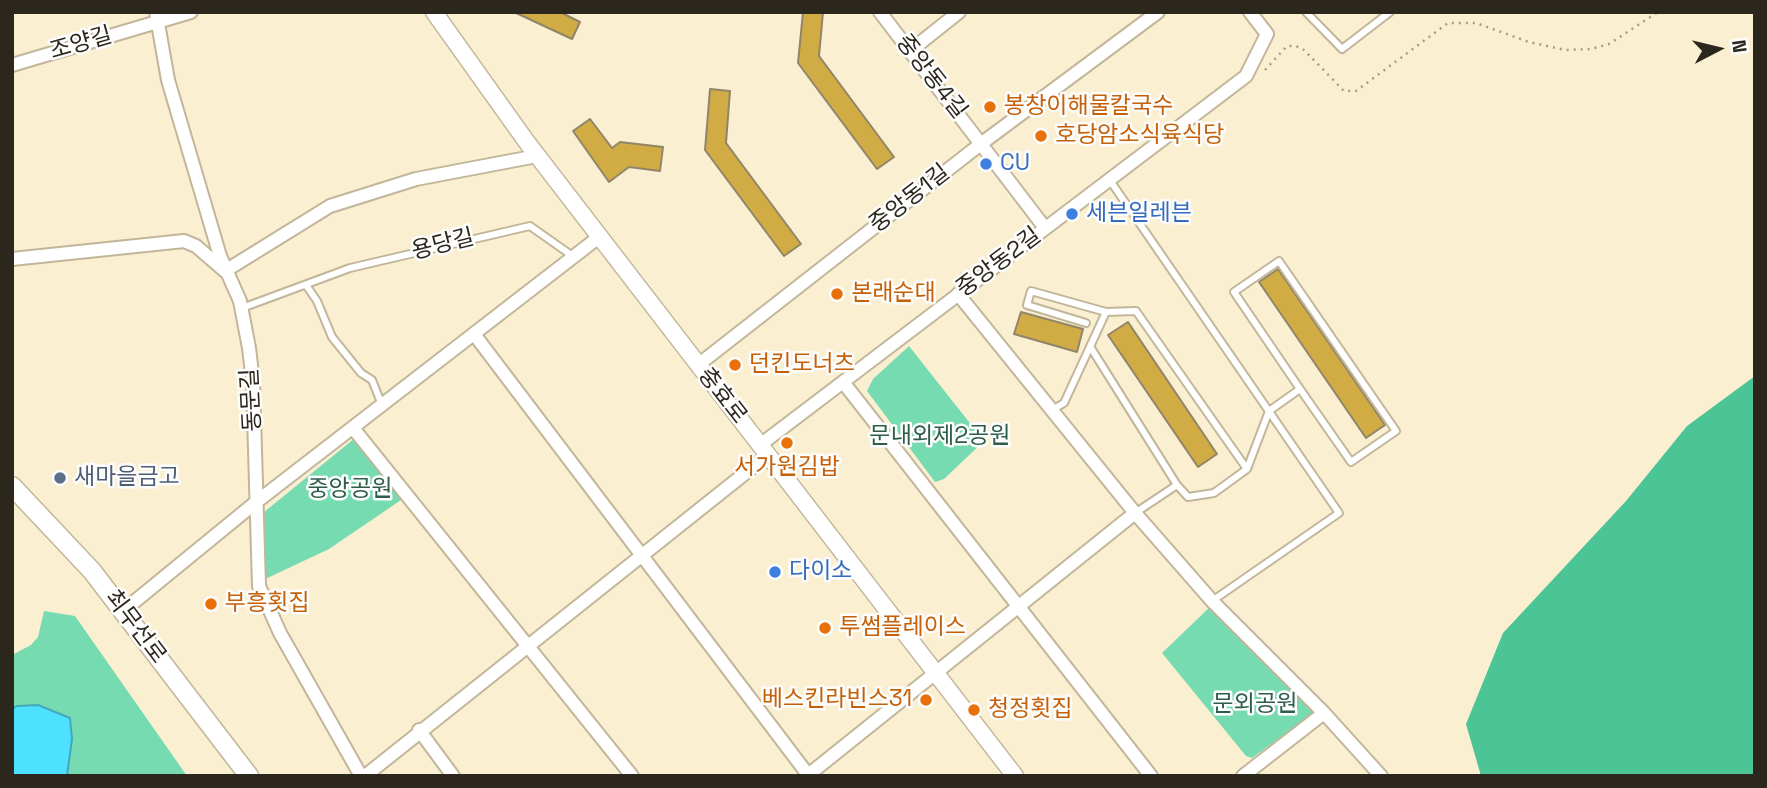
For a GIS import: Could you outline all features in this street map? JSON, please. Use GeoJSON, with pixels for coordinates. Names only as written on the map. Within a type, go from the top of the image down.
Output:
{"type":"FeatureCollection","features":[{"type":"Feature","properties":{"kind":"main road","name":"최무선로"},"geometry":{"type":"LineString","coordinates":[[12,486],[92,571],[249,776]]}},
{"type":"Feature","properties":{"kind":"street","name":"조양길"},"geometry":{"type":"LineString","coordinates":[[12,65],[157,17],[191,12]]}},
{"type":"Feature","properties":{"kind":"street","name":"충효로"},"geometry":{"type":"LineString","coordinates":[[434,12],[537,156],[1015,776]]}},
{"type":"Feature","properties":{"kind":"street","name":"중앙동4길"},"geometry":{"type":"LineString","coordinates":[[880,12],[1045,228]]}},
{"type":"Feature","properties":{"kind":"street"},"geometry":{"type":"LineString","coordinates":[[910,51],[959,12]]}},
{"type":"Feature","properties":{"kind":"street","name":"중앙동1길"},"geometry":{"type":"LineString","coordinates":[[698,365],[982,143],[1158,12]]}},
{"type":"Feature","properties":{"kind":"street","name":"중앙동2길"},"geometry":{"type":"LineString","coordinates":[[363,776],[641,555],[843,382],[1246,76],[1267,34],[1257,15]]}},
{"type":"Feature","properties":{"kind":"street","name":"동문길"},"geometry":{"type":"LineString","coordinates":[[157,17],[169,80],[225,271],[240,301],[253,382],[259,586],[280,634],[363,776]]}},
{"type":"Feature","properties":{"kind":"street"},"geometry":{"type":"LineString","coordinates":[[12,259],[184,241],[196,246],[225,271],[330,206],[416,179],[537,156]]}},
{"type":"Feature","properties":{"kind":"street"},"geometry":{"type":"LineString","coordinates":[[123,611],[255,503],[599,237]]}},
{"type":"Feature","properties":{"kind":"street"},"geometry":{"type":"LineString","coordinates":[[958,294],[1135,513],[1212,601],[1324,713],[1379,775]]}},
{"type":"Feature","properties":{"kind":"street"},"geometry":{"type":"LineString","coordinates":[[474,334],[808,775],[1135,513]]}},
{"type":"Feature","properties":{"kind":"street"},"geometry":{"type":"LineString","coordinates":[[843,382],[1151,776]]}},
{"type":"Feature","properties":{"kind":"street"},"geometry":{"type":"LineString","coordinates":[[353,428],[632,776]]}},
{"type":"Feature","properties":{"kind":"street"},"geometry":{"type":"LineString","coordinates":[[1244,776],[1324,713]]}},
{"type":"Feature","properties":{"kind":"street"},"geometry":{"type":"LineString","coordinates":[[419,730],[453,776]]}},
{"type":"Feature","properties":{"kind":"lane"},"geometry":{"type":"LineString","coordinates":[[1306,12],[1342,49],[1390,12]]}},
{"type":"Feature","properties":{"kind":"lane"},"geometry":{"type":"LineString","coordinates":[[1109,179],[1339,513],[1212,601]]}},
{"type":"Feature","properties":{"kind":"lane","name":"용당길"},"geometry":{"type":"LineString","coordinates":[[240,309],[350,268],[530,226],[574,257]]}},
{"type":"Feature","properties":{"kind":"lane"},"geometry":{"type":"LineString","coordinates":[[1279,261],[1396,431],[1351,462],[1300,389],[1234,292],[1279,261]]}},
{"type":"Feature","properties":{"kind":"lane"},"geometry":{"type":"LineString","coordinates":[[306,285],[317,301],[332,337],[361,373],[372,380],[382,405]]}},
{"type":"Feature","properties":{"kind":"lane"},"geometry":{"type":"LineString","coordinates":[[1086,323],[1027,305],[1031,291],[1107,312],[1136,311],[1247,468]]}},
{"type":"Feature","properties":{"kind":"lane"},"geometry":{"type":"LineString","coordinates":[[1052,410],[1064,403],[1107,312]]}},
{"type":"Feature","properties":{"kind":"lane"},"geometry":{"type":"LineString","coordinates":[[1091,348],[1177,485],[1188,497],[1214,493],[1247,468],[1269,411],[1300,389]]}},
{"type":"Feature","properties":{"kind":"lane"},"geometry":{"type":"LineString","coordinates":[[1135,513],[1177,485]]}},
{"type":"Feature","properties":{"kind":"path"},"geometry":{"type":"LineString","coordinates":[[1246,76],[1263,72],[1287,46],[1296,46],[1304,50],[1345,90],[1356,91],[1448,23],[1476,23],[1529,43],[1565,50],[1591,49],[1609,44],[1658,12]]}},
{"type":"Feature","properties":{"kind":"green space","name":"문내외제2공원"},"geometry":{"type":"Polygon","coordinates":[[[909,346],[984,441],[944,479],[935,482],[867,391],[873,379],[909,346]]]}},
{"type":"Feature","properties":{"kind":"green space"},"geometry":{"type":"Polygon","coordinates":[[[1755,376],[1755,776],[1481,776],[1466,724],[1503,633],[1626,501],[1687,426],[1755,376]]]}},
{"type":"Feature","properties":{"kind":"green space","name":"중앙공원"},"geometry":{"type":"Polygon","coordinates":[[[355,438],[404,498],[329,549],[261,581],[258,517],[355,438]]]}},
{"type":"Feature","properties":{"kind":"green space","name":"문외공원"},"geometry":{"type":"Polygon","coordinates":[[[1212,605],[1316,712],[1252,758],[1246,756],[1162,653],[1212,605]]]}},
{"type":"Feature","properties":{"kind":"green space"},"geometry":{"type":"Polygon","coordinates":[[[44,611],[75,616],[187,776],[12,776],[12,655],[31,645],[38,637],[44,611]]]}},
{"type":"Feature","properties":{"kind":"water"},"geometry":{"type":"Polygon","coordinates":[[[38,705],[70,718],[72,739],[67,776],[12,776],[12,709],[17,706],[38,705]]]}},
{"type":"Feature","properties":{"kind":"building"},"geometry":{"type":"Polygon","coordinates":[[[514,12],[560,12],[580,22],[572,39],[514,12]]]}},
{"type":"Feature","properties":{"kind":"building"},"geometry":{"type":"Polygon","coordinates":[[[803,12],[823,12],[819,56],[894,157],[877,169],[798,63],[803,12]]]}},
{"type":"Feature","properties":{"kind":"building"},"geometry":{"type":"Polygon","coordinates":[[[710,89],[730,91],[726,143],[801,244],[784,256],[705,150],[710,89]]]}},
{"type":"Feature","properties":{"kind":"building"},"geometry":{"type":"Polygon","coordinates":[[[590,119],[612,148],[620,142],[663,147],[660,171],[629,167],[609,182],[573,131],[590,119]]]}},
{"type":"Feature","properties":{"kind":"building"},"geometry":{"type":"Polygon","coordinates":[[[1278,269],[1385,425],[1366,438],[1259,282],[1278,269]]]}},
{"type":"Feature","properties":{"kind":"building"},"geometry":{"type":"Polygon","coordinates":[[[1021,312],[1083,329],[1077,352],[1014,334],[1021,312]]]}},
{"type":"Feature","properties":{"kind":"building"},"geometry":{"type":"Polygon","coordinates":[[[1128,322],[1217,454],[1198,467],[1108,335],[1128,322]]]}},
{"type":"Feature","properties":{"kind":"place","name":"봉창이해물칼국수"},"geometry":{"type":"Point","coordinates":[990,107]}},
{"type":"Feature","properties":{"kind":"place","name":"호당암소식육식당"},"geometry":{"type":"Point","coordinates":[1041,136]}},
{"type":"Feature","properties":{"kind":"place","name":"CU"},"geometry":{"type":"Point","coordinates":[986,164]}},
{"type":"Feature","properties":{"kind":"place","name":"세븐일레븐"},"geometry":{"type":"Point","coordinates":[1072,214]}},
{"type":"Feature","properties":{"kind":"place","name":"본래순대"},"geometry":{"type":"Point","coordinates":[837,294]}},
{"type":"Feature","properties":{"kind":"place","name":"던킨도너츠"},"geometry":{"type":"Point","coordinates":[735,365]}},
{"type":"Feature","properties":{"kind":"place","name":"서가원김밥"},"geometry":{"type":"Point","coordinates":[787,443]}},
{"type":"Feature","properties":{"kind":"place","name":"새마을금고"},"geometry":{"type":"Point","coordinates":[60,478]}},
{"type":"Feature","properties":{"kind":"place","name":"다이소"},"geometry":{"type":"Point","coordinates":[775,572]}},
{"type":"Feature","properties":{"kind":"place","name":"부흥횟집"},"geometry":{"type":"Point","coordinates":[211,604]}},
{"type":"Feature","properties":{"kind":"place","name":"투썸플레이스"},"geometry":{"type":"Point","coordinates":[825,628]}},
{"type":"Feature","properties":{"kind":"place","name":"베스킨라빈스31"},"geometry":{"type":"Point","coordinates":[926,700]}},
{"type":"Feature","properties":{"kind":"place","name":"청정횟집"},"geometry":{"type":"Point","coordinates":[974,710]}}]}
